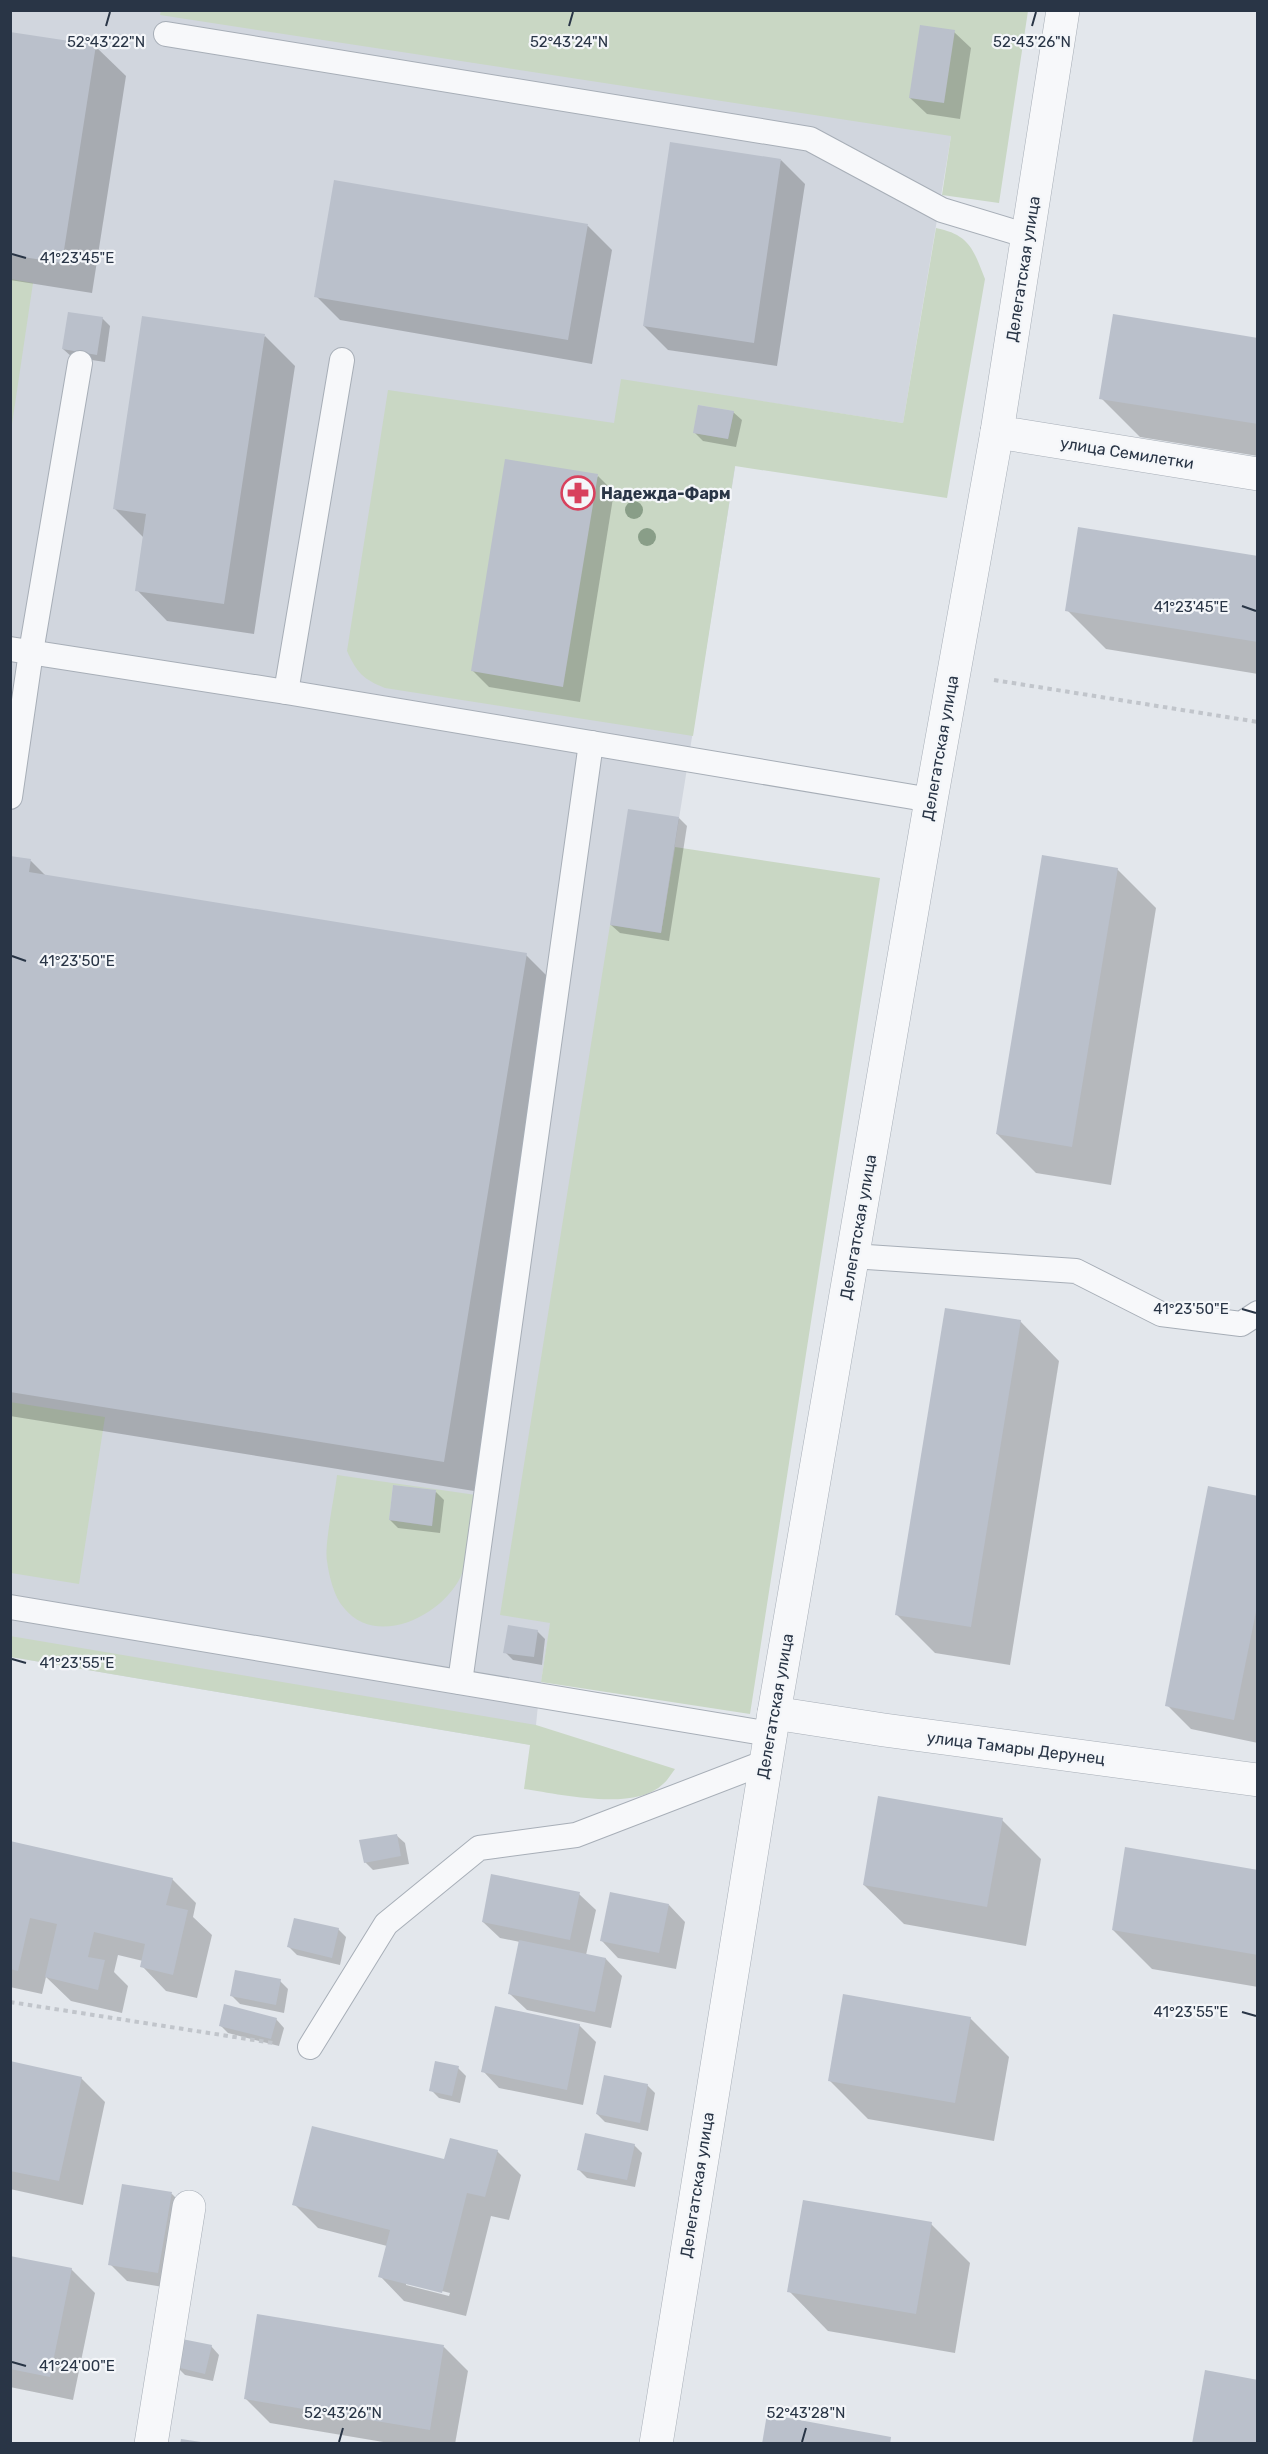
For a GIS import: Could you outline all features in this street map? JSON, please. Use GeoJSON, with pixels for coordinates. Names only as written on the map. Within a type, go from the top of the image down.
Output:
{"type":"FeatureCollection","features":[{"type":"Feature","properties":{"kind":"street","name":"Делегатская улица"},"geometry":{"type":"LineString","coordinates":[[656,2444],[770,1736],[931,800],[997,432],[1063,10]]}},
{"type":"Feature","properties":{"kind":"street","name":"улица Семилетки"},"geometry":{"type":"LineString","coordinates":[[997,432],[1257,474]]}},
{"type":"Feature","properties":{"kind":"street","name":"улица Тамары Дерунец"},"geometry":{"type":"LineString","coordinates":[[770,1736],[884,1730],[1257,1779]]}},
{"type":"Feature","properties":{"kind":"street"},"geometry":{"type":"LineString","coordinates":[[151,2444],[189,2206]]}},
{"type":"Feature","properties":{"kind":"lane"},"geometry":{"type":"LineString","coordinates":[[166,34],[810,139],[942,210],[1028,236]]}},
{"type":"Feature","properties":{"kind":"lane"},"geometry":{"type":"LineString","coordinates":[[286,692],[342,360]]}},
{"type":"Feature","properties":{"kind":"lane"},"geometry":{"type":"LineString","coordinates":[[10,797],[21,650],[81,363]]}},
{"type":"Feature","properties":{"kind":"lane"},"geometry":{"type":"LineString","coordinates":[[21,650],[931,800]]}},
{"type":"Feature","properties":{"kind":"lane"},"geometry":{"type":"LineString","coordinates":[[460,1682],[591,743]]}},
{"type":"Feature","properties":{"kind":"lane"},"geometry":{"type":"LineString","coordinates":[[852,1256],[1076,1271],[1161,1314],[1241,1324],[1257,1313]]}},
{"type":"Feature","properties":{"kind":"lane"},"geometry":{"type":"LineString","coordinates":[[10,1607],[770,1736]]}},
{"type":"Feature","properties":{"kind":"lane"},"geometry":{"type":"LineString","coordinates":[[310,2047],[386,1924],[478,1848],[576,1835],[770,1736]]}},
{"type":"Feature","properties":{"kind":"path"},"geometry":{"type":"LineString","coordinates":[[954,674],[1257,722]]}},
{"type":"Feature","properties":{"kind":"path"},"geometry":{"type":"LineString","coordinates":[[10,2002],[246,2041],[310,2047]]}},
{"type":"Feature","properties":{"kind":"shaded area"},"geometry":{"type":"Polygon","coordinates":[[[10,11],[972,11],[903,423],[746,399],[531,1745],[11,1657],[10,11]]]}},
{"type":"Feature","properties":{"kind":"green space"},"geometry":{"type":"Polygon","coordinates":[[[161,10],[1028,11],[999,203],[942,195],[951,136],[160,15],[161,10]]]}},
{"type":"Feature","properties":{"kind":"green space"},"geometry":{"type":"Polygon","coordinates":[[[936,228],[956,235],[969,245],[985,279],[947,498],[735,466],[693,736],[385,688],[371,682],[362,674],[347,651],[388,390],[614,423],[621,379],[903,423],[936,228]],[[698,405],[694,433],[728,439],[734,411],[698,405]]]}},
{"type":"Feature","properties":{"kind":"green space"},"geometry":{"type":"Polygon","coordinates":[[[10,279],[33,283],[11,431],[10,279]]]}},
{"type":"Feature","properties":{"kind":"green space"},"geometry":{"type":"Polygon","coordinates":[[[675,847],[880,878],[750,1714],[541,1682],[550,1623],[500,1615],[610,925],[661,933],[675,847]]]}},
{"type":"Feature","properties":{"kind":"green space"},"geometry":{"type":"Polygon","coordinates":[[[10,1402],[105,1417],[79,1584],[11,1573],[10,1402]]]}},
{"type":"Feature","properties":{"kind":"green space"},"geometry":{"type":"Polygon","coordinates":[[[337,1475],[476,1495],[470,1547],[465,1567],[452,1590],[425,1614],[408,1622],[391,1626],[374,1626],[358,1620],[344,1608],[337,1598],[332,1586],[326,1553],[337,1475]],[[393,1485],[389,1520],[432,1526],[436,1490],[393,1485]]]}},
{"type":"Feature","properties":{"kind":"green space"},"geometry":{"type":"Polygon","coordinates":[[[10,1636],[536,1725],[675,1769],[663,1784],[635,1797],[596,1799],[524,1789],[530,1745],[11,1657],[10,1636]]]}},
{"type":"Feature","properties":{"kind":"building"},"geometry":{"type":"Polygon","coordinates":[[[920,25],[955,30],[944,103],[909,98],[920,25]]]}},
{"type":"Feature","properties":{"kind":"building"},"geometry":{"type":"Polygon","coordinates":[[[10,32],[96,45],[62,263],[10,255],[10,32]]]}},
{"type":"Feature","properties":{"kind":"building"},"geometry":{"type":"Polygon","coordinates":[[[670,142],[781,159],[754,343],[643,326],[670,142]]]}},
{"type":"Feature","properties":{"kind":"building"},"geometry":{"type":"Polygon","coordinates":[[[334,180],[588,224],[568,340],[314,297],[334,180]]]}},
{"type":"Feature","properties":{"kind":"building"},"geometry":{"type":"Polygon","coordinates":[[[68,312],[103,317],[97,355],[62,349],[68,312]]]}},
{"type":"Feature","properties":{"kind":"building"},"geometry":{"type":"Polygon","coordinates":[[[1113,314],[1258,338],[1258,424],[1099,399],[1113,314]]]}},
{"type":"Feature","properties":{"kind":"building"},"geometry":{"type":"Polygon","coordinates":[[[142,316],[265,334],[224,604],[135,591],[146,514],[113,509],[142,316]]]}},
{"type":"Feature","properties":{"kind":"building"},"geometry":{"type":"Polygon","coordinates":[[[698,405],[734,411],[728,439],[693,433],[698,405]]]}},
{"type":"Feature","properties":{"kind":"building"},"geometry":{"type":"Polygon","coordinates":[[[505,459],[598,474],[563,687],[471,671],[505,459]]]}},
{"type":"Feature","properties":{"kind":"building"},"geometry":{"type":"Polygon","coordinates":[[[1078,527],[1258,556],[1258,642],[1065,611],[1078,527]]]}},
{"type":"Feature","properties":{"kind":"building"},"geometry":{"type":"Polygon","coordinates":[[[628,809],[679,817],[661,933],[610,925],[628,809]]]}},
{"type":"Feature","properties":{"kind":"building"},"geometry":{"type":"Polygon","coordinates":[[[1042,855],[1118,868],[1072,1147],[996,1134],[1042,855]]]}},
{"type":"Feature","properties":{"kind":"building"},"geometry":{"type":"Polygon","coordinates":[[[10,856],[31,859],[29,872],[527,953],[444,1462],[10,1392],[10,856]]]}},
{"type":"Feature","properties":{"kind":"building"},"geometry":{"type":"Polygon","coordinates":[[[945,1308],[1021,1320],[971,1627],[895,1615],[945,1308]]]}},
{"type":"Feature","properties":{"kind":"building"},"geometry":{"type":"Polygon","coordinates":[[[393,1485],[436,1490],[432,1526],[389,1520],[393,1485]]]}},
{"type":"Feature","properties":{"kind":"building"},"geometry":{"type":"Polygon","coordinates":[[[1208,1486],[1258,1496],[1258,1602],[1234,1720],[1165,1706],[1208,1486]]]}},
{"type":"Feature","properties":{"kind":"building"},"geometry":{"type":"Polygon","coordinates":[[[508,1625],[538,1630],[534,1657],[503,1653],[508,1625]]]}},
{"type":"Feature","properties":{"kind":"building"},"geometry":{"type":"Polygon","coordinates":[[[878,1796],[1003,1818],[987,1907],[863,1885],[878,1796]]]}},
{"type":"Feature","properties":{"kind":"building"},"geometry":{"type":"Polygon","coordinates":[[[397,1834],[401,1856],[364,1863],[359,1840],[397,1834]]]}},
{"type":"Feature","properties":{"kind":"building"},"geometry":{"type":"Polygon","coordinates":[[[10,1841],[173,1878],[166,1905],[188,1910],[173,1975],[140,1967],[145,1944],[94,1932],[88,1957],[105,1960],[98,1990],[45,1977],[57,1924],[30,1918],[18,1971],[10,1969],[10,1841]]]}},
{"type":"Feature","properties":{"kind":"building"},"geometry":{"type":"Polygon","coordinates":[[[1125,1847],[1258,1870],[1258,1955],[1112,1930],[1125,1847]]]}},
{"type":"Feature","properties":{"kind":"building"},"geometry":{"type":"Polygon","coordinates":[[[491,1874],[580,1892],[570,1940],[482,1922],[491,1874]]]}},
{"type":"Feature","properties":{"kind":"building"},"geometry":{"type":"Polygon","coordinates":[[[610,1892],[669,1904],[659,1953],[600,1941],[610,1892]]]}},
{"type":"Feature","properties":{"kind":"building"},"geometry":{"type":"Polygon","coordinates":[[[294,1918],[339,1928],[332,1958],[287,1947],[294,1918]]]}},
{"type":"Feature","properties":{"kind":"building"},"geometry":{"type":"Polygon","coordinates":[[[519,1940],[606,1958],[595,2012],[508,1994],[519,1940]]]}},
{"type":"Feature","properties":{"kind":"building"},"geometry":{"type":"Polygon","coordinates":[[[235,1970],[281,1979],[276,2005],[230,1996],[235,1970]]]}},
{"type":"Feature","properties":{"kind":"building"},"geometry":{"type":"Polygon","coordinates":[[[843,1994],[971,2017],[955,2103],[828,2081],[843,1994]]]}},
{"type":"Feature","properties":{"kind":"building"},"geometry":{"type":"Polygon","coordinates":[[[224,2004],[277,2018],[271,2039],[219,2026],[224,2004]]]}},
{"type":"Feature","properties":{"kind":"building"},"geometry":{"type":"Polygon","coordinates":[[[495,2006],[580,2024],[567,2090],[481,2072],[495,2006]]]}},
{"type":"Feature","properties":{"kind":"building"},"geometry":{"type":"Polygon","coordinates":[[[10,2061],[82,2077],[59,2181],[10,2171],[10,2061]]]}},
{"type":"Feature","properties":{"kind":"building"},"geometry":{"type":"Polygon","coordinates":[[[435,2061],[459,2066],[452,2096],[429,2091],[435,2061]]]}},
{"type":"Feature","properties":{"kind":"building"},"geometry":{"type":"Polygon","coordinates":[[[604,2075],[648,2084],[640,2123],[596,2114],[604,2075]]]}},
{"type":"Feature","properties":{"kind":"building"},"geometry":{"type":"Polygon","coordinates":[[[312,2126],[444,2159],[450,2138],[498,2150],[485,2197],[467,2193],[442,2293],[378,2277],[390,2230],[292,2205],[312,2126]]]}},
{"type":"Feature","properties":{"kind":"building"},"geometry":{"type":"Polygon","coordinates":[[[585,2133],[635,2144],[627,2180],[577,2170],[585,2133]]]}},
{"type":"Feature","properties":{"kind":"building"},"geometry":{"type":"Polygon","coordinates":[[[122,2184],[172,2192],[158,2273],[108,2265],[122,2184]]]}},
{"type":"Feature","properties":{"kind":"building"},"geometry":{"type":"Polygon","coordinates":[[[803,2200],[932,2222],[916,2314],[787,2292],[803,2200]]]}},
{"type":"Feature","properties":{"kind":"building"},"geometry":{"type":"Polygon","coordinates":[[[10,2256],[72,2268],[50,2377],[10,2369],[10,2256]]]}},
{"type":"Feature","properties":{"kind":"building"},"geometry":{"type":"Polygon","coordinates":[[[257,2314],[444,2345],[430,2430],[244,2399],[257,2314]]]}},
{"type":"Feature","properties":{"kind":"building"},"geometry":{"type":"Polygon","coordinates":[[[182,2339],[212,2345],[205,2374],[176,2367],[182,2339]]]}},
{"type":"Feature","properties":{"kind":"building"},"geometry":{"type":"Polygon","coordinates":[[[1205,2370],[1258,2380],[1258,2444],[1192,2444],[1205,2370]]]}},
{"type":"Feature","properties":{"kind":"building"},"geometry":{"type":"Polygon","coordinates":[[[767,2414],[891,2437],[890,2444],[762,2444],[767,2414]]]}},
{"type":"Feature","properties":{"kind":"building"},"geometry":{"type":"Polygon","coordinates":[[[181,2439],[201,2442],[201,2444],[180,2444],[181,2439]]]}},
{"type":"Feature","properties":{"kind":"place","name":"Надежда-Фарм"},"geometry":{"type":"Point","coordinates":[578,493]}}]}
